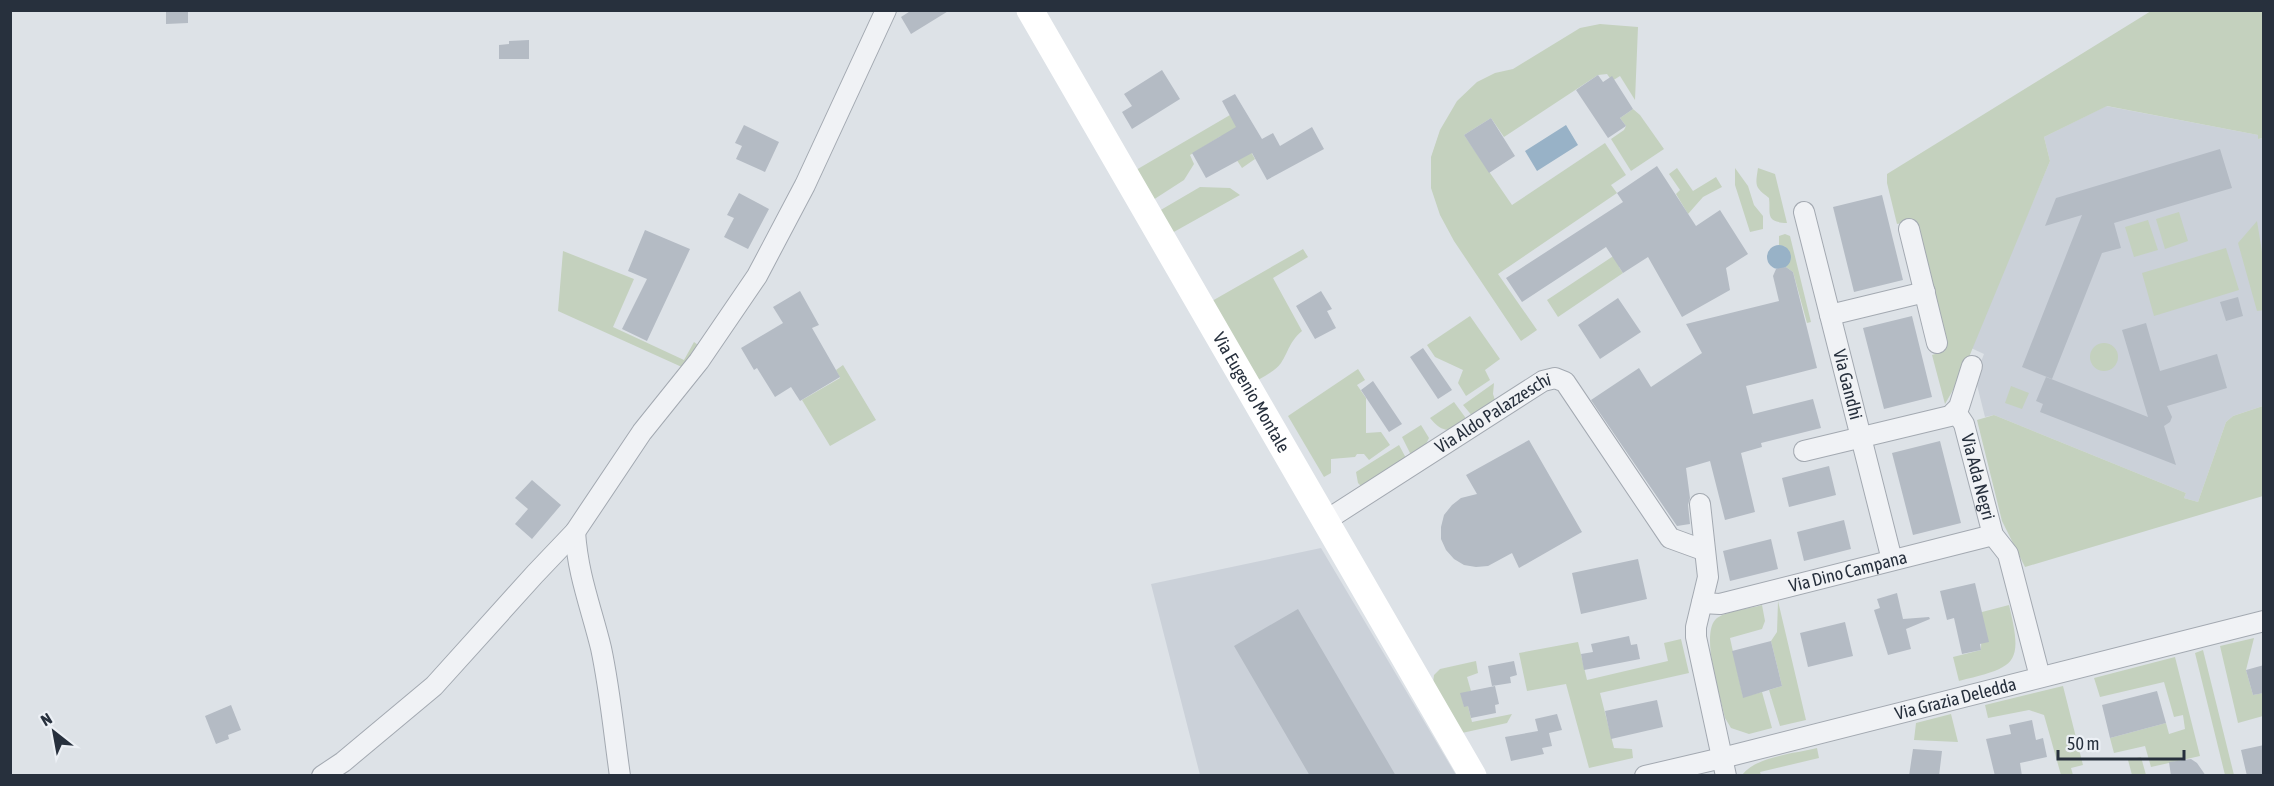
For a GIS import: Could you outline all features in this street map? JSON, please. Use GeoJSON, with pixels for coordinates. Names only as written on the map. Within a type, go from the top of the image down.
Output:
{"type":"FeatureCollection","features":[{"type":"Feature","properties":{"kind":"main road","name":"Via Eugenio Montale"},"geometry":{"type":"LineString","coordinates":[[1029,10],[1473,776]]}},
{"type":"Feature","properties":{"kind":"street"},"geometry":{"type":"LineString","coordinates":[[322,776],[343,762],[434,686],[575,532],[642,432],[699,361],[757,276],[805,185],[886,10]]}},
{"type":"Feature","properties":{"kind":"street","name":"Via Gandhi"},"geometry":{"type":"LineString","coordinates":[[1804,212],[1892,560]]}},
{"type":"Feature","properties":{"kind":"street"},"geometry":{"type":"LineString","coordinates":[[1909,229],[1937,343]]}},
{"type":"Feature","properties":{"kind":"street"},"geometry":{"type":"LineString","coordinates":[[1830,315],[1925,292]]}},
{"type":"Feature","properties":{"kind":"street"},"geometry":{"type":"LineString","coordinates":[[1804,451],[1950,416],[1956,412],[1972,366]]}},
{"type":"Feature","properties":{"kind":"street","name":"Via Aldo Palazzeschi"},"geometry":{"type":"LineString","coordinates":[[1325,521],[1543,381],[1556,378],[1565,382],[1670,538],[1703,550]]}},
{"type":"Feature","properties":{"kind":"street","name":"Via Ada Negri"},"geometry":{"type":"LineString","coordinates":[[1956,412],[1964,424],[1993,535],[2008,554],[2040,677]]}},
{"type":"Feature","properties":{"kind":"street"},"geometry":{"type":"LineString","coordinates":[[1700,504],[1703,550],[1708,577],[1696,627],[1696,637],[1724,767]]}},
{"type":"Feature","properties":{"kind":"street"},"geometry":{"type":"LineString","coordinates":[[575,532],[583,588],[601,650],[620,776]]}},
{"type":"Feature","properties":{"kind":"street","name":"Via Dino Campana"},"geometry":{"type":"LineString","coordinates":[[1702,603],[1720,604],[1993,535]]}},
{"type":"Feature","properties":{"kind":"street","name":"Via Grazia Deledda"},"geometry":{"type":"LineString","coordinates":[[1645,776],[1724,767],[2040,677],[2264,621]]}},
{"type":"Feature","properties":{"kind":"shaded area"},"geometry":{"type":"Polygon","coordinates":[[[2106,106],[2258,135],[2258,139],[2263,138],[2263,406],[2233,416],[2226,422],[2198,502],[2184,498],[2186,493],[1994,415],[1985,417],[1975,377],[1984,354],[1971,348],[2050,161],[2044,137],[2106,106]]]}},
{"type":"Feature","properties":{"kind":"shaded area"},"geometry":{"type":"Polygon","coordinates":[[[1321,548],[1456,775],[1200,775],[1151,584],[1321,548]]]}},
{"type":"Feature","properties":{"kind":"green space"},"geometry":{"type":"Polygon","coordinates":[[[2151,11],[2263,11],[2263,138],[2258,139],[2258,135],[2107,106],[2044,137],[2050,161],[1962,374],[1945,404],[1932,355],[1945,351],[1916,220],[1897,224],[1887,174],[2151,11]]]}},
{"type":"Feature","properties":{"kind":"green space"},"geometry":{"type":"Polygon","coordinates":[[[1600,24],[1638,27],[1635,100],[1620,76],[1612,81],[1607,74],[1598,75],[1504,137],[1491,118],[1464,135],[1512,205],[1605,143],[1626,175],[1611,185],[1617,193],[1498,274],[1537,330],[1521,341],[1454,241],[1440,215],[1431,188],[1431,157],[1440,130],[1457,101],[1477,82],[1495,73],[1513,69],[1580,28],[1600,24]]]}},
{"type":"Feature","properties":{"kind":"green space"},"geometry":{"type":"Polygon","coordinates":[[[1633,109],[1640,115],[1664,149],[1631,171],[1611,139],[1626,126],[1620,118],[1633,109]]]}},
{"type":"Feature","properties":{"kind":"green space"},"geometry":{"type":"Polygon","coordinates":[[[1230,115],[1255,159],[1242,168],[1221,136],[1190,155],[1194,164],[1184,180],[1153,200],[1136,170],[1230,115]]]}},
{"type":"Feature","properties":{"kind":"green space"},"geometry":{"type":"Polygon","coordinates":[[[1677,168],[1693,191],[1716,177],[1722,187],[1703,197],[1688,214],[1676,194],[1680,190],[1669,174],[1677,168]]]}},
{"type":"Feature","properties":{"kind":"green space"},"geometry":{"type":"Polygon","coordinates":[[[1735,168],[1748,186],[1754,205],[1763,216],[1763,229],[1750,232],[1735,185],[1735,168]]]}},
{"type":"Feature","properties":{"kind":"green space"},"geometry":{"type":"Polygon","coordinates":[[[1758,168],[1775,174],[1787,223],[1775,221],[1770,216],[1769,198],[1757,186],[1758,168]]]}},
{"type":"Feature","properties":{"kind":"green space"},"geometry":{"type":"Polygon","coordinates":[[[1200,187],[1230,188],[1240,195],[1172,233],[1159,211],[1200,187]]]}},
{"type":"Feature","properties":{"kind":"green space"},"geometry":{"type":"Polygon","coordinates":[[[2179,212],[2188,241],[2165,249],[2156,219],[2179,212]]]}},
{"type":"Feature","properties":{"kind":"green space"},"geometry":{"type":"Polygon","coordinates":[[[2148,220],[2158,250],[2134,257],[2125,227],[2148,220]]]}},
{"type":"Feature","properties":{"kind":"green space"},"geometry":{"type":"Polygon","coordinates":[[[2257,221],[2263,258],[2264,310],[2257,311],[2238,243],[2257,221]]]}},
{"type":"Feature","properties":{"kind":"green space"},"geometry":{"type":"Polygon","coordinates":[[[1785,234],[1790,236],[1811,322],[1807,323],[1793,272],[1786,267],[1786,247],[1779,245],[1779,236],[1785,234]]]}},
{"type":"Feature","properties":{"kind":"green space"},"geometry":{"type":"Polygon","coordinates":[[[1633,243],[1619,267],[1623,273],[1558,317],[1547,300],[1633,243]]]}},
{"type":"Feature","properties":{"kind":"green space"},"geometry":{"type":"Polygon","coordinates":[[[2226,248],[2239,290],[2154,316],[2142,273],[2226,248]]]}},
{"type":"Feature","properties":{"kind":"green space"},"geometry":{"type":"Polygon","coordinates":[[[1303,249],[1308,257],[1273,278],[1302,331],[1279,366],[1258,380],[1212,301],[1303,249]]]}},
{"type":"Feature","properties":{"kind":"green space"},"geometry":{"type":"Polygon","coordinates":[[[563,251],[634,279],[613,327],[684,360],[694,342],[698,345],[684,368],[558,311],[563,251]]]}},
{"type":"Feature","properties":{"kind":"green space"},"geometry":{"type":"Polygon","coordinates":[[[1470,316],[1500,359],[1485,370],[1490,380],[1466,396],[1458,383],[1463,370],[1435,357],[1427,345],[1470,316]]]}},
{"type":"Feature","properties":{"kind":"green space"},"geometry":{"type":"Polygon","coordinates":[[[2104,343],[2114,347],[2118,357],[2114,367],[2104,371],[2094,367],[2090,357],[2094,347],[2104,343]]]}},
{"type":"Feature","properties":{"kind":"green space"},"geometry":{"type":"Polygon","coordinates":[[[843,365],[876,420],[830,446],[802,400],[840,378],[836,370],[843,365]]]}},
{"type":"Feature","properties":{"kind":"green space"},"geometry":{"type":"Polygon","coordinates":[[[1358,369],[1365,380],[1357,385],[1366,398],[1366,433],[1381,432],[1390,445],[1369,460],[1364,454],[1331,459],[1331,473],[1324,477],[1288,416],[1358,369]]]}},
{"type":"Feature","properties":{"kind":"green space"},"geometry":{"type":"Polygon","coordinates":[[[1494,383],[1493,394],[1496,403],[1474,418],[1463,405],[1494,383]]]}},
{"type":"Feature","properties":{"kind":"green space"},"geometry":{"type":"Polygon","coordinates":[[[2011,386],[2029,393],[2022,409],[2005,403],[2011,386]]]}},
{"type":"Feature","properties":{"kind":"green space"},"geometry":{"type":"Polygon","coordinates":[[[1454,402],[1466,422],[1451,430],[1439,427],[1430,418],[1454,402]]]}},
{"type":"Feature","properties":{"kind":"green space"},"geometry":{"type":"Polygon","coordinates":[[[2263,406],[2263,496],[2025,567],[2002,521],[1977,420],[1994,415],[2186,493],[2184,498],[2198,502],[2226,422],[2233,416],[2263,406]]]}},
{"type":"Feature","properties":{"kind":"green space"},"geometry":{"type":"Polygon","coordinates":[[[1421,425],[1429,438],[1423,450],[1412,457],[1402,437],[1421,425]]]}},
{"type":"Feature","properties":{"kind":"green space"},"geometry":{"type":"Polygon","coordinates":[[[1399,445],[1407,460],[1363,488],[1358,483],[1356,472],[1399,445]]]}},
{"type":"Feature","properties":{"kind":"green space"},"geometry":{"type":"Polygon","coordinates":[[[1778,601],[1806,720],[1780,726],[1769,690],[1782,686],[1771,641],[1777,632],[1778,601]]]}},
{"type":"Feature","properties":{"kind":"green space"},"geometry":{"type":"Polygon","coordinates":[[[1762,605],[1765,621],[1762,629],[1730,638],[1743,697],[1762,692],[1772,728],[1749,734],[1731,728],[1725,718],[1713,666],[1710,637],[1712,625],[1717,618],[1733,611],[1762,605]]]}},
{"type":"Feature","properties":{"kind":"green space"},"geometry":{"type":"Polygon","coordinates":[[[2009,605],[2015,641],[2015,652],[2011,661],[1993,672],[1959,681],[1953,657],[1981,650],[1982,612],[2009,605]]]}},
{"type":"Feature","properties":{"kind":"green space"},"geometry":{"type":"Polygon","coordinates":[[[2254,638],[2246,670],[2253,695],[2263,693],[2263,716],[2238,723],[2220,646],[2254,638]]]}},
{"type":"Feature","properties":{"kind":"green space"},"geometry":{"type":"Polygon","coordinates":[[[1681,639],[1689,673],[1600,693],[1614,748],[1632,749],[1633,758],[1589,768],[1566,684],[1527,691],[1519,653],[1578,642],[1587,680],[1668,661],[1664,643],[1681,639]]]}},
{"type":"Feature","properties":{"kind":"green space"},"geometry":{"type":"Polygon","coordinates":[[[2203,650],[2234,775],[2225,775],[2195,653],[2203,650]]]}},
{"type":"Feature","properties":{"kind":"green space"},"geometry":{"type":"Polygon","coordinates":[[[2175,657],[2200,756],[2151,767],[2145,746],[2114,753],[2110,738],[2166,723],[2169,734],[2185,729],[2183,715],[2174,717],[2164,682],[2100,697],[2094,678],[2175,657]]]}},
{"type":"Feature","properties":{"kind":"green space"},"geometry":{"type":"Polygon","coordinates":[[[1476,661],[1478,673],[1467,677],[1471,691],[1461,694],[1464,706],[1468,706],[1472,722],[1512,714],[1507,723],[1462,733],[1433,683],[1434,675],[1440,669],[1476,661]]]}},
{"type":"Feature","properties":{"kind":"green space"},"geometry":{"type":"Polygon","coordinates":[[[2063,686],[2083,765],[2071,768],[2073,775],[2061,775],[2044,715],[2029,710],[1988,718],[1985,705],[2063,686]]]}},
{"type":"Feature","properties":{"kind":"green space"},"geometry":{"type":"Polygon","coordinates":[[[1951,714],[1958,742],[1914,740],[1916,723],[1951,714]]]}},
{"type":"Feature","properties":{"kind":"green space"},"geometry":{"type":"Polygon","coordinates":[[[1817,748],[1819,758],[1760,772],[1761,775],[1742,775],[1766,760],[1817,748]]]}},
{"type":"Feature","properties":{"kind":"green space"},"geometry":{"type":"Polygon","coordinates":[[[2141,757],[2146,775],[2132,775],[2128,760],[2141,757]]]}},
{"type":"Feature","properties":{"kind":"water"},"geometry":{"type":"Polygon","coordinates":[[[1566,125],[1578,145],[1537,171],[1525,151],[1566,125]]]}},
{"type":"Feature","properties":{"kind":"water"},"geometry":{"type":"Polygon","coordinates":[[[1779,245],[1788,248],[1791,257],[1788,266],[1779,269],[1770,266],[1767,257],[1770,248],[1779,245]]]}},
{"type":"Feature","properties":{"kind":"building"},"geometry":{"type":"Polygon","coordinates":[[[166,10],[188,10],[188,23],[166,24],[166,10]]]}},
{"type":"Feature","properties":{"kind":"building"},"geometry":{"type":"Polygon","coordinates":[[[912,10],[950,10],[911,34],[901,17],[912,10]]]}},
{"type":"Feature","properties":{"kind":"building"},"geometry":{"type":"Polygon","coordinates":[[[529,40],[529,59],[499,59],[499,45],[509,44],[509,41],[529,40]]]}},
{"type":"Feature","properties":{"kind":"building"},"geometry":{"type":"Polygon","coordinates":[[[1162,70],[1180,99],[1132,129],[1122,112],[1132,106],[1124,94],[1162,70]]]}},
{"type":"Feature","properties":{"kind":"building"},"geometry":{"type":"Polygon","coordinates":[[[1598,75],[1603,82],[1612,76],[1633,109],[1620,118],[1626,126],[1608,138],[1576,90],[1598,75]]]}},
{"type":"Feature","properties":{"kind":"building"},"geometry":{"type":"Polygon","coordinates":[[[1235,94],[1262,139],[1273,133],[1280,146],[1312,127],[1324,149],[1267,180],[1252,153],[1206,178],[1192,153],[1236,127],[1222,101],[1235,94]]]}},
{"type":"Feature","properties":{"kind":"building"},"geometry":{"type":"Polygon","coordinates":[[[1491,118],[1515,156],[1489,173],[1464,135],[1491,118]]]}},
{"type":"Feature","properties":{"kind":"building"},"geometry":{"type":"Polygon","coordinates":[[[744,125],[779,142],[765,172],[736,159],[742,146],[735,143],[744,125]]]}},
{"type":"Feature","properties":{"kind":"building"},"geometry":{"type":"Polygon","coordinates":[[[2220,149],[2232,188],[2114,223],[2121,248],[2102,253],[2052,379],[2022,367],[2082,215],[2045,226],[2056,198],[2220,149]]]}},
{"type":"Feature","properties":{"kind":"building"},"geometry":{"type":"Polygon","coordinates":[[[1657,166],[1696,226],[1720,210],[1748,254],[1726,268],[1730,290],[1682,317],[1648,257],[1623,273],[1606,247],[1522,302],[1506,278],[1623,202],[1617,193],[1657,166]]]}},
{"type":"Feature","properties":{"kind":"building"},"geometry":{"type":"Polygon","coordinates":[[[739,193],[769,209],[748,249],[724,237],[734,218],[727,215],[739,193]]]}},
{"type":"Feature","properties":{"kind":"building"},"geometry":{"type":"Polygon","coordinates":[[[1882,195],[1903,280],[1854,292],[1833,207],[1882,195]]]}},
{"type":"Feature","properties":{"kind":"building"},"geometry":{"type":"Polygon","coordinates":[[[645,230],[690,249],[647,341],[622,329],[647,279],[628,271],[645,230]]]}},
{"type":"Feature","properties":{"kind":"building"},"geometry":{"type":"Polygon","coordinates":[[[1786,267],[1793,272],[1817,368],[1746,386],[1753,414],[1813,399],[1821,428],[1761,443],[1762,447],[1741,453],[1755,512],[1725,520],[1710,461],[1686,468],[1690,498],[1688,505],[1690,524],[1677,526],[1591,400],[1639,368],[1651,387],[1702,353],[1686,324],[1779,301],[1773,276],[1776,269],[1786,267]]]}},
{"type":"Feature","properties":{"kind":"building"},"geometry":{"type":"Polygon","coordinates":[[[800,291],[819,325],[812,328],[840,377],[800,401],[791,387],[775,397],[757,368],[754,370],[741,348],[783,323],[773,307],[800,291]]]}},
{"type":"Feature","properties":{"kind":"building"},"geometry":{"type":"Polygon","coordinates":[[[1321,291],[1332,309],[1327,311],[1336,328],[1315,339],[1296,306],[1321,291]]]}},
{"type":"Feature","properties":{"kind":"building"},"geometry":{"type":"Polygon","coordinates":[[[2238,297],[2243,316],[2226,321],[2220,302],[2238,297]]]}},
{"type":"Feature","properties":{"kind":"building"},"geometry":{"type":"Polygon","coordinates":[[[1618,298],[1641,332],[1600,359],[1578,325],[1618,298]]]}},
{"type":"Feature","properties":{"kind":"building"},"geometry":{"type":"Polygon","coordinates":[[[1912,316],[1932,397],[1884,409],[1863,328],[1912,316]]]}},
{"type":"Feature","properties":{"kind":"building"},"geometry":{"type":"Polygon","coordinates":[[[2146,323],[2160,371],[2217,354],[2227,388],[2167,406],[2172,417],[2170,422],[2164,426],[2176,465],[2040,412],[2043,404],[2036,401],[2046,377],[2148,417],[2122,330],[2146,323]]]}},
{"type":"Feature","properties":{"kind":"building"},"geometry":{"type":"Polygon","coordinates":[[[1423,348],[1452,390],[1438,399],[1410,357],[1423,348]]]}},
{"type":"Feature","properties":{"kind":"building"},"geometry":{"type":"Polygon","coordinates":[[[1373,381],[1402,424],[1389,432],[1361,390],[1373,381]]]}},
{"type":"Feature","properties":{"kind":"building"},"geometry":{"type":"Polygon","coordinates":[[[1529,440],[1582,532],[1519,568],[1512,553],[1488,566],[1464,565],[1446,550],[1441,539],[1444,515],[1461,498],[1477,494],[1466,475],[1529,440]]]}},
{"type":"Feature","properties":{"kind":"building"},"geometry":{"type":"Polygon","coordinates":[[[1940,441],[1961,523],[1913,535],[1892,453],[1940,441]]]}},
{"type":"Feature","properties":{"kind":"building"},"geometry":{"type":"Polygon","coordinates":[[[1829,466],[1836,495],[1789,507],[1782,478],[1829,466]]]}},
{"type":"Feature","properties":{"kind":"building"},"geometry":{"type":"Polygon","coordinates":[[[532,480],[561,505],[532,539],[515,524],[528,509],[515,498],[532,480]]]}},
{"type":"Feature","properties":{"kind":"building"},"geometry":{"type":"Polygon","coordinates":[[[1844,520],[1851,549],[1804,561],[1797,532],[1844,520]]]}},
{"type":"Feature","properties":{"kind":"building"},"geometry":{"type":"Polygon","coordinates":[[[1771,539],[1778,569],[1730,581],[1723,551],[1771,539]]]}},
{"type":"Feature","properties":{"kind":"building"},"geometry":{"type":"Polygon","coordinates":[[[1638,559],[1647,599],[1581,614],[1572,573],[1638,559]]]}},
{"type":"Feature","properties":{"kind":"building"},"geometry":{"type":"Polygon","coordinates":[[[1975,583],[1989,642],[1980,644],[1981,650],[1962,654],[1954,618],[1947,620],[1940,591],[1975,583]]]}},
{"type":"Feature","properties":{"kind":"building"},"geometry":{"type":"Polygon","coordinates":[[[1897,593],[1903,619],[1929,617],[1930,619],[1906,629],[1911,649],[1888,655],[1874,610],[1880,608],[1877,599],[1897,593]]]}},
{"type":"Feature","properties":{"kind":"building"},"geometry":{"type":"Polygon","coordinates":[[[1298,609],[1396,776],[1310,776],[1234,646],[1298,609]]]}},
{"type":"Feature","properties":{"kind":"building"},"geometry":{"type":"Polygon","coordinates":[[[1845,622],[1853,656],[1808,667],[1800,633],[1845,622]]]}},
{"type":"Feature","properties":{"kind":"building"},"geometry":{"type":"Polygon","coordinates":[[[1629,636],[1631,645],[1637,644],[1640,659],[1584,670],[1581,654],[1593,652],[1591,644],[1629,636]]]}},
{"type":"Feature","properties":{"kind":"building"},"geometry":{"type":"Polygon","coordinates":[[[1771,641],[1782,686],[1743,698],[1732,651],[1771,641]]]}},
{"type":"Feature","properties":{"kind":"building"},"geometry":{"type":"Polygon","coordinates":[[[1514,661],[1517,675],[1510,677],[1511,683],[1492,686],[1488,666],[1514,661]]]}},
{"type":"Feature","properties":{"kind":"building"},"geometry":{"type":"Polygon","coordinates":[[[2264,665],[2264,693],[2253,695],[2246,670],[2264,665]]]}},
{"type":"Feature","properties":{"kind":"building"},"geometry":{"type":"Polygon","coordinates":[[[1495,686],[1499,704],[1495,705],[1496,713],[1471,718],[1468,706],[1464,707],[1460,693],[1495,686]]]}},
{"type":"Feature","properties":{"kind":"building"},"geometry":{"type":"Polygon","coordinates":[[[2157,691],[2166,723],[2110,738],[2102,705],[2157,691]]]}},
{"type":"Feature","properties":{"kind":"building"},"geometry":{"type":"Polygon","coordinates":[[[1657,700],[1663,727],[1611,739],[1605,711],[1657,700]]]}},
{"type":"Feature","properties":{"kind":"building"},"geometry":{"type":"Polygon","coordinates":[[[231,705],[241,730],[228,735],[229,739],[216,744],[205,716],[231,705]]]}},
{"type":"Feature","properties":{"kind":"building"},"geometry":{"type":"Polygon","coordinates":[[[1557,714],[1562,730],[1549,733],[1552,746],[1542,748],[1544,754],[1511,761],[1505,737],[1538,731],[1535,719],[1557,714]]]}},
{"type":"Feature","properties":{"kind":"building"},"geometry":{"type":"Polygon","coordinates":[[[2032,720],[2036,740],[2043,738],[2047,757],[2020,763],[2022,776],[1995,776],[1986,739],[2011,734],[2009,725],[2032,720]]]}},
{"type":"Feature","properties":{"kind":"building"},"geometry":{"type":"Polygon","coordinates":[[[2264,745],[2264,776],[2247,776],[2241,750],[2264,745]]]}},
{"type":"Feature","properties":{"kind":"building"},"geometry":{"type":"Polygon","coordinates":[[[1913,749],[1942,751],[1939,776],[1909,776],[1913,749]]]}},
{"type":"Feature","properties":{"kind":"building"},"geometry":{"type":"Polygon","coordinates":[[[2191,759],[2197,763],[2206,776],[2171,776],[2169,762],[2191,759]]]}}]}
